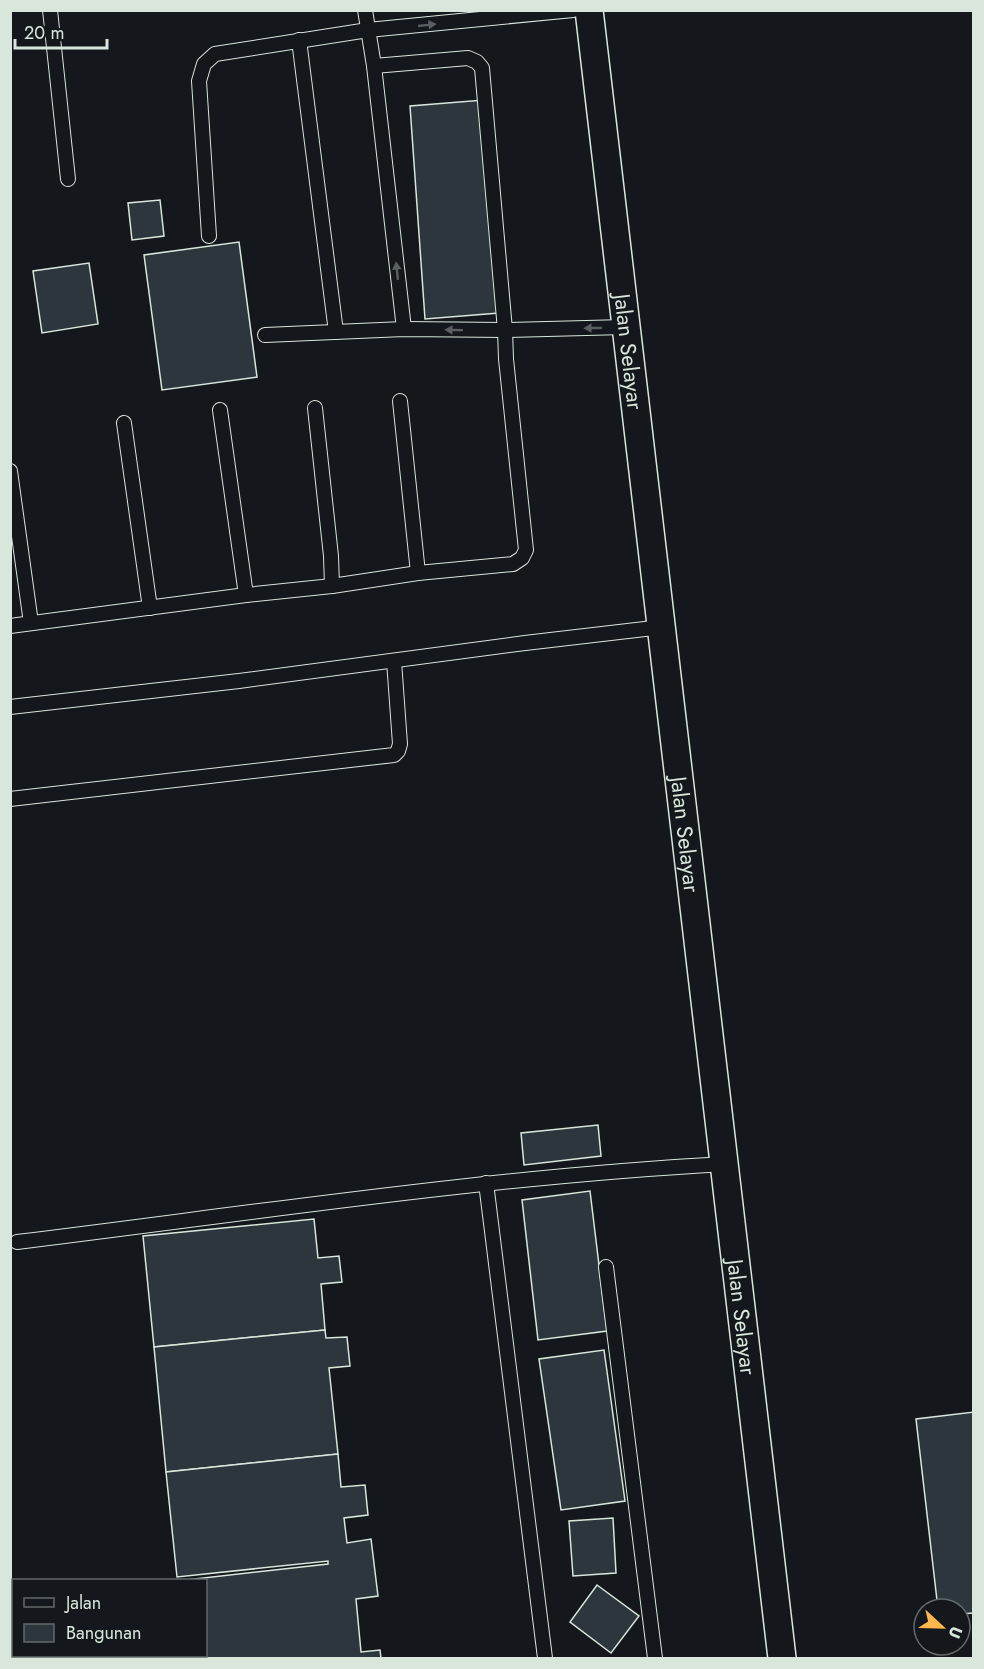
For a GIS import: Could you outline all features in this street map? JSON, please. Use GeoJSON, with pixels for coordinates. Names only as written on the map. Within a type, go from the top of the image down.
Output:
{"type":"FeatureCollection","features":[{"type":"Feature","properties":{"kind":"street","name":"Jalan Selayar"},"geometry":{"type":"LineString","coordinates":[[589,10],[783,1659]]}},
{"type":"Feature","properties":{"kind":"lane"},"geometry":{"type":"LineString","coordinates":[[50,10],[68,179]]}},
{"type":"Feature","properties":{"kind":"lane"},"geometry":{"type":"LineString","coordinates":[[365,10],[374,66],[404,329]]}},
{"type":"Feature","properties":{"kind":"lane"},"geometry":{"type":"LineString","coordinates":[[209,236],[199,81],[204,64],[215,54],[368,30],[573,10]]}},
{"type":"Feature","properties":{"kind":"lane"},"geometry":{"type":"LineString","coordinates":[[299,40],[336,332]]}},
{"type":"Feature","properties":{"kind":"lane"},"geometry":{"type":"LineString","coordinates":[[10,626],[332,586],[418,573],[513,564],[522,558],[526,550],[506,359],[482,68],[477,62],[468,58],[374,66]]}},
{"type":"Feature","properties":{"kind":"lane"},"geometry":{"type":"LineString","coordinates":[[265,335],[404,329],[505,330],[625,327]]}},
{"type":"Feature","properties":{"kind":"lane"},"geometry":{"type":"LineString","coordinates":[[400,401],[418,573]]}},
{"type":"Feature","properties":{"kind":"lane"},"geometry":{"type":"LineString","coordinates":[[315,408],[330,544],[332,586]]}},
{"type":"Feature","properties":{"kind":"lane"},"geometry":{"type":"LineString","coordinates":[[220,410],[246,595]]}},
{"type":"Feature","properties":{"kind":"lane"},"geometry":{"type":"LineString","coordinates":[[124,423],[150,608]]}},
{"type":"Feature","properties":{"kind":"lane"},"geometry":{"type":"LineString","coordinates":[[10,471],[31,623]]}},
{"type":"Feature","properties":{"kind":"lane"},"geometry":{"type":"LineString","coordinates":[[10,707],[239,681],[662,627]]}},
{"type":"Feature","properties":{"kind":"lane"},"geometry":{"type":"LineString","coordinates":[[10,799],[394,755],[400,744],[394,661]]}},
{"type":"Feature","properties":{"kind":"lane"},"geometry":{"type":"LineString","coordinates":[[17,1242],[486,1183],[651,1168],[724,1164]]}},
{"type":"Feature","properties":{"kind":"lane"},"geometry":{"type":"LineString","coordinates":[[486,1183],[545,1659]]}},
{"type":"Feature","properties":{"kind":"lane"},"geometry":{"type":"LineString","coordinates":[[606,1267],[655,1659]]}},
{"type":"Feature","properties":{"kind":"building"},"geometry":{"type":"Polygon","coordinates":[[[484,100],[499,313],[425,319],[410,106],[484,100]]]}},
{"type":"Feature","properties":{"kind":"building"},"geometry":{"type":"Polygon","coordinates":[[[160,200],[164,236],[132,240],[128,203],[160,200]]]}},
{"type":"Feature","properties":{"kind":"building"},"geometry":{"type":"Polygon","coordinates":[[[239,242],[257,377],[162,390],[144,255],[239,242]]]}},
{"type":"Feature","properties":{"kind":"building"},"geometry":{"type":"Polygon","coordinates":[[[89,263],[98,324],[42,333],[33,271],[89,263]]]}},
{"type":"Feature","properties":{"kind":"building"},"geometry":{"type":"Polygon","coordinates":[[[598,1125],[601,1156],[524,1165],[521,1133],[598,1125]]]}},
{"type":"Feature","properties":{"kind":"building"},"geometry":{"type":"Polygon","coordinates":[[[590,1191],[607,1331],[538,1340],[522,1200],[590,1191]]]}},
{"type":"Feature","properties":{"kind":"building"},"geometry":{"type":"Polygon","coordinates":[[[314,1219],[318,1258],[339,1256],[342,1282],[321,1284],[325,1330],[154,1347],[143,1236],[314,1219]]]}},
{"type":"Feature","properties":{"kind":"building"},"geometry":{"type":"Polygon","coordinates":[[[325,1330],[326,1338],[347,1337],[350,1366],[329,1368],[338,1454],[166,1472],[154,1347],[325,1330]]]}},
{"type":"Feature","properties":{"kind":"building"},"geometry":{"type":"Polygon","coordinates":[[[604,1350],[625,1501],[561,1510],[539,1359],[604,1350]]]}},
{"type":"Feature","properties":{"kind":"building"},"geometry":{"type":"Polygon","coordinates":[[[974,1412],[974,1613],[972,1613],[972,1597],[937,1597],[916,1419],[974,1412]]]}},
{"type":"Feature","properties":{"kind":"building"},"geometry":{"type":"Polygon","coordinates":[[[338,1454],[341,1487],[365,1485],[368,1515],[344,1518],[347,1543],[371,1539],[378,1596],[356,1599],[361,1652],[380,1650],[381,1658],[185,1658],[207,1657],[207,1579],[195,1579],[328,1564],[328,1561],[177,1577],[166,1472],[338,1454]]]}},
{"type":"Feature","properties":{"kind":"building"},"geometry":{"type":"Polygon","coordinates":[[[613,1518],[616,1573],[573,1576],[569,1521],[613,1518]]]}},
{"type":"Feature","properties":{"kind":"building"},"geometry":{"type":"Polygon","coordinates":[[[597,1585],[639,1616],[611,1653],[570,1622],[597,1585]]]}}]}
